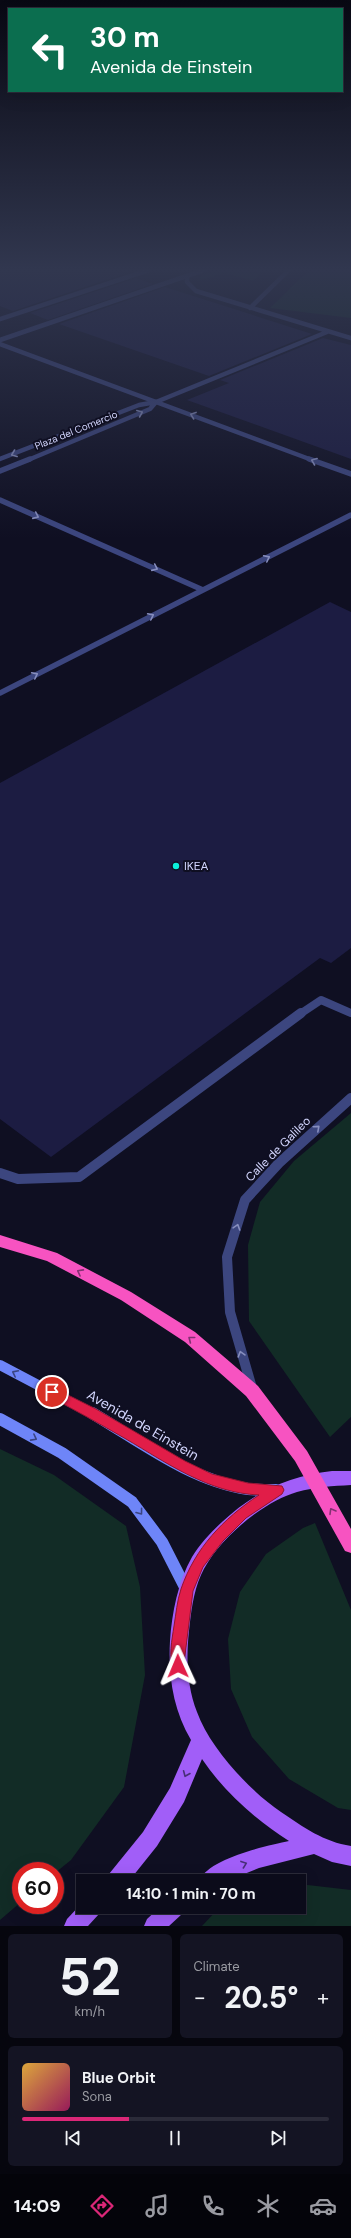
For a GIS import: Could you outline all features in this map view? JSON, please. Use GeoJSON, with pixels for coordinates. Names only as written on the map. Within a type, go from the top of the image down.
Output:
{"type":"FeatureCollection","features":[{"type":"Feature","properties":{"kind":"highway"},"geometry":{"type":"LineString","coordinates":[[0,1240],[52,1257],[126,1296],[190,1337],[252,1391],[300,1456],[351,1545]]}},
{"type":"Feature","properties":{"kind":"main road"},"geometry":{"type":"LineString","coordinates":[[351,1478],[312,1480],[277,1490],[241,1514],[218,1537],[198,1563],[187,1591],[178,1644],[179,1677],[188,1714],[200,1738],[228,1780],[265,1814],[313,1845],[351,1856]]}},
{"type":"Feature","properties":{"kind":"main road"},"geometry":{"type":"LineString","coordinates":[[122,1874],[150,1839],[177,1795],[200,1738]]}},
{"type":"Feature","properties":{"kind":"main road"},"geometry":{"type":"LineString","coordinates":[[218,1874],[257,1859],[313,1845]]}},
{"type":"Feature","properties":{"kind":"main road"},"geometry":{"type":"LineString","coordinates":[[74,1926],[85,1914]]}},
{"type":"Feature","properties":{"kind":"main road"},"geometry":{"type":"LineString","coordinates":[[154,1926],[167,1914]]}},
{"type":"Feature","properties":{"kind":"street"},"geometry":{"type":"LineString","coordinates":[[43,360],[351,474]]}},
{"type":"Feature","properties":{"kind":"street","name":"Plaza del Comercio"},"geometry":{"type":"LineString","coordinates":[[0,459],[139,405],[156,402],[259,360]]}},
{"type":"Feature","properties":{"kind":"street","name":"Plaza del Comercio"},"geometry":{"type":"LineString","coordinates":[[0,471],[141,413],[150,409],[156,402]]}},
{"type":"Feature","properties":{"kind":"street"},"geometry":{"type":"LineString","coordinates":[[0,500],[203,590]]}},
{"type":"Feature","properties":{"kind":"street"},"geometry":{"type":"LineString","coordinates":[[0,693],[351,515]]}},
{"type":"Feature","properties":{"kind":"street"},"geometry":{"type":"LineString","coordinates":[[0,1173],[18,1179],[79,1177],[277,1029],[320,1000],[351,1013]]}},
{"type":"Feature","properties":{"kind":"street","name":"Calle de Galileo"},"geometry":{"type":"LineString","coordinates":[[252,1391],[230,1312],[227,1257],[245,1200],[279,1163],[351,1098]]}},
{"type":"Feature","properties":{"kind":"street","name":"Avenida de Einstein"},"geometry":{"type":"LineString","coordinates":[[0,1365],[92,1412],[180,1465],[210,1479],[248,1489],[277,1490]]}},
{"type":"Feature","properties":{"kind":"street"},"geometry":{"type":"LineString","coordinates":[[0,1419],[62,1453],[132,1502],[162,1542],[187,1591]]}},
{"type":"Feature","properties":{"kind":"green space"},"geometry":{"type":"Polygon","coordinates":[[[351,1113],[351,1417],[330,1437],[249,1321],[248,1245],[260,1202],[294,1161],[351,1113]]]}},
{"type":"Feature","properties":{"kind":"green space"},"geometry":{"type":"Polygon","coordinates":[[[0,1449],[54,1475],[126,1526],[140,1587],[145,1675],[124,1787],[71,1860],[64,1866],[64,1862],[12,1862],[12,1910],[0,1920],[0,1449]]]}},
{"type":"Feature","properties":{"kind":"green space"},"geometry":{"type":"Polygon","coordinates":[[[315,1523],[351,1610],[351,1810],[338,1808],[289,1779],[252,1737],[231,1689],[228,1639],[240,1592],[266,1554],[303,1528],[315,1523]]]}},
{"type":"Feature","properties":{"kind":"green space"},"geometry":{"type":"Polygon","coordinates":[[[306,1885],[351,1890],[351,1926],[202,1926],[213,1914],[306,1914],[306,1885]]]}},
{"type":"Feature","properties":{"kind":"building"},"geometry":{"type":"Polygon","coordinates":[[[162,360],[249,360],[209,376],[162,360]]]}},
{"type":"Feature","properties":{"kind":"building"},"geometry":{"type":"Polygon","coordinates":[[[269,360],[351,360],[351,459],[187,400],[229,383],[220,380],[269,360]]]}},
{"type":"Feature","properties":{"kind":"building","name":"IKEA"},"geometry":{"type":"Polygon","coordinates":[[[330,602],[351,612],[351,948],[331,963],[320,958],[51,1157],[0,1119],[0,783],[330,602]]]}},
{"type":"Feature","properties":{"kind":"place","name":"IKEA"},"geometry":{"type":"Point","coordinates":[176,866]}},
{"type":"Feature","properties":{"kind":"route"},"geometry":{"type":"LineString","coordinates":[[52,1392],[92,1412],[180,1465],[210,1479],[248,1489],[277,1490],[241,1514],[218,1537],[198,1563],[187,1591],[178,1644],[178,1666]]}}]}
